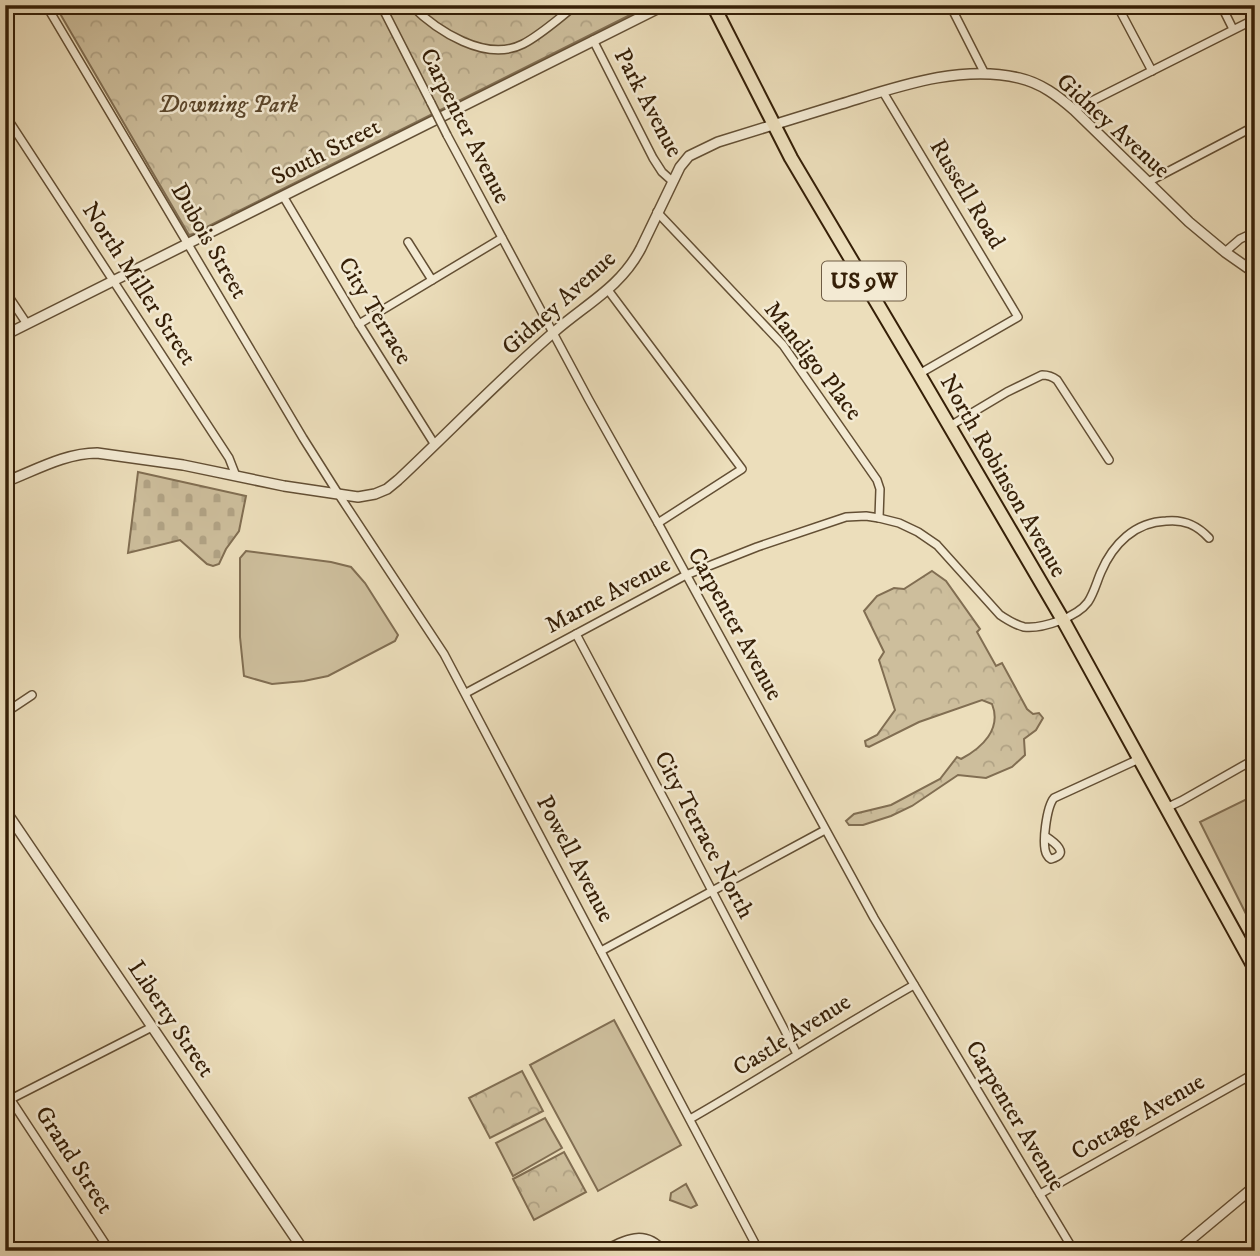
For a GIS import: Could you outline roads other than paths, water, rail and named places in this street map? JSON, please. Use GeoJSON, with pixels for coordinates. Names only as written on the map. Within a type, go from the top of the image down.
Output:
{"type":"FeatureCollection","features":[{"type":"Feature","properties":{"kind":"highway","name":"North Robinson Avenue"},"geometry":{"type":"LineString","coordinates":[[713,5],[791,158],[1063,620],[1255,969]]}},
{"type":"Feature","properties":{"kind":"street","name":"Dubois Street"},"geometry":{"type":"LineString","coordinates":[[46,5],[339,495]]}},
{"type":"Feature","properties":{"kind":"street","name":"Carpenter Avenue"},"geometry":{"type":"LineString","coordinates":[[381,5],[447,135],[589,400],[825,830],[874,918],[1074,1251]]}},
{"type":"Feature","properties":{"kind":"street"},"geometry":{"type":"LineString","coordinates":[[411,5],[441,29],[478,47],[509,50],[524,44],[576,5]]}},
{"type":"Feature","properties":{"kind":"street","name":"South Street"},"geometry":{"type":"LineString","coordinates":[[5,335],[664,5]]}},
{"type":"Feature","properties":{"kind":"street"},"geometry":{"type":"LineString","coordinates":[[950,5],[985,74]]}},
{"type":"Feature","properties":{"kind":"street"},"geometry":{"type":"LineString","coordinates":[[1117,5],[1152,71]]}},
{"type":"Feature","properties":{"kind":"street"},"geometry":{"type":"LineString","coordinates":[[1221,5],[1233,29]]}},
{"type":"Feature","properties":{"kind":"street"},"geometry":{"type":"LineString","coordinates":[[1074,110],[1255,19]]}},
{"type":"Feature","properties":{"kind":"street","name":"Park Avenue"},"geometry":{"type":"LineString","coordinates":[[593,40],[653,158],[672,181]]}},
{"type":"Feature","properties":{"kind":"street","name":"Gidney Avenue"},"geometry":{"type":"LineString","coordinates":[[9,481],[84,453],[183,465],[339,495],[358,497],[387,489],[554,332],[623,276],[635,260],[672,181],[689,156],[718,142],[904,85],[943,77],[985,74],[1020,78],[1059,97],[1189,222],[1225,253],[1255,273]]}},
{"type":"Feature","properties":{"kind":"street","name":"Russell Road"},"geometry":{"type":"LineString","coordinates":[[883,92],[1018,317],[919,374]]}},
{"type":"Feature","properties":{"kind":"street","name":"North Miller Street"},"geometry":{"type":"LineString","coordinates":[[5,115],[229,458],[236,476]]}},
{"type":"Feature","properties":{"kind":"street"},"geometry":{"type":"LineString","coordinates":[[1148,182],[1255,126]]}},
{"type":"Feature","properties":{"kind":"street","name":"City Terrace"},"geometry":{"type":"LineString","coordinates":[[283,196],[435,445]]}},
{"type":"Feature","properties":{"kind":"street","name":"Mandigo Place"},"geometry":{"type":"LineString","coordinates":[[657,212],[783,345],[877,480],[880,489],[879,518]]}},
{"type":"Feature","properties":{"kind":"street"},"geometry":{"type":"LineString","coordinates":[[1225,253],[1240,239],[1255,232]]}},
{"type":"Feature","properties":{"kind":"street"},"geometry":{"type":"LineString","coordinates":[[359,324],[502,238]]}},
{"type":"Feature","properties":{"kind":"street"},"geometry":{"type":"LineString","coordinates":[[408,242],[432,280]]}},
{"type":"Feature","properties":{"kind":"street"},"geometry":{"type":"LineString","coordinates":[[608,290],[742,469],[658,523]]}},
{"type":"Feature","properties":{"kind":"street"},"geometry":{"type":"LineString","coordinates":[[5,291],[27,324]]}},
{"type":"Feature","properties":{"kind":"street"},"geometry":{"type":"LineString","coordinates":[[950,426],[1042,375],[1053,376],[1109,460]]}},
{"type":"Feature","properties":{"kind":"street"},"geometry":{"type":"LineString","coordinates":[[5,469],[9,481]]}},
{"type":"Feature","properties":{"kind":"street","name":"Powell Avenue"},"geometry":{"type":"LineString","coordinates":[[339,495],[444,654],[466,693],[759,1251]]}},
{"type":"Feature","properties":{"kind":"street","name":"Marne Avenue"},"geometry":{"type":"LineString","coordinates":[[466,693],[687,575],[757,547],[846,517],[879,518],[918,532],[937,545],[1000,615],[1012,622],[1036,627],[1063,620]]}},
{"type":"Feature","properties":{"kind":"street"},"geometry":{"type":"LineString","coordinates":[[1063,620],[1087,603],[1111,553],[1136,529],[1168,520],[1199,527],[1209,538]]}},
{"type":"Feature","properties":{"kind":"street","name":"City Terrace North"},"geometry":{"type":"LineString","coordinates":[[576,634],[797,1054]]}},
{"type":"Feature","properties":{"kind":"street"},"geometry":{"type":"LineString","coordinates":[[5,713],[32,695]]}},
{"type":"Feature","properties":{"kind":"street"},"geometry":{"type":"LineString","coordinates":[[1045,836],[1047,812],[1054,798],[1139,759]]}},
{"type":"Feature","properties":{"kind":"street"},"geometry":{"type":"LineString","coordinates":[[1166,808],[1255,759]]}},
{"type":"Feature","properties":{"kind":"street","name":"Liberty Street"},"geometry":{"type":"LineString","coordinates":[[5,810],[304,1251]]}},
{"type":"Feature","properties":{"kind":"street"},"geometry":{"type":"LineString","coordinates":[[601,951],[825,830]]}},
{"type":"Feature","properties":{"kind":"street","name":"Castle Avenue"},"geometry":{"type":"LineString","coordinates":[[690,1119],[914,985]]}},
{"type":"Feature","properties":{"kind":"street"},"geometry":{"type":"LineString","coordinates":[[8,1100],[152,1027]]}},
{"type":"Feature","properties":{"kind":"street","name":"Cottage Avenue"},"geometry":{"type":"LineString","coordinates":[[1040,1194],[1255,1073]]}},
{"type":"Feature","properties":{"kind":"street","name":"Grand Street"},"geometry":{"type":"LineString","coordinates":[[5,1091],[8,1100],[110,1251]]}},
{"type":"Feature","properties":{"kind":"street"},"geometry":{"type":"LineString","coordinates":[[1177,1251],[1255,1186]]}},
{"type":"Feature","properties":{"kind":"street"},"geometry":{"type":"LineString","coordinates":[[603,1251],[621,1241],[637,1237],[648,1238],[664,1251]]}},
{"type":"Feature","properties":{"kind":"park label","name":"Downing Park"},"geometry":{"type":"Point","coordinates":[228,105]}}]}
